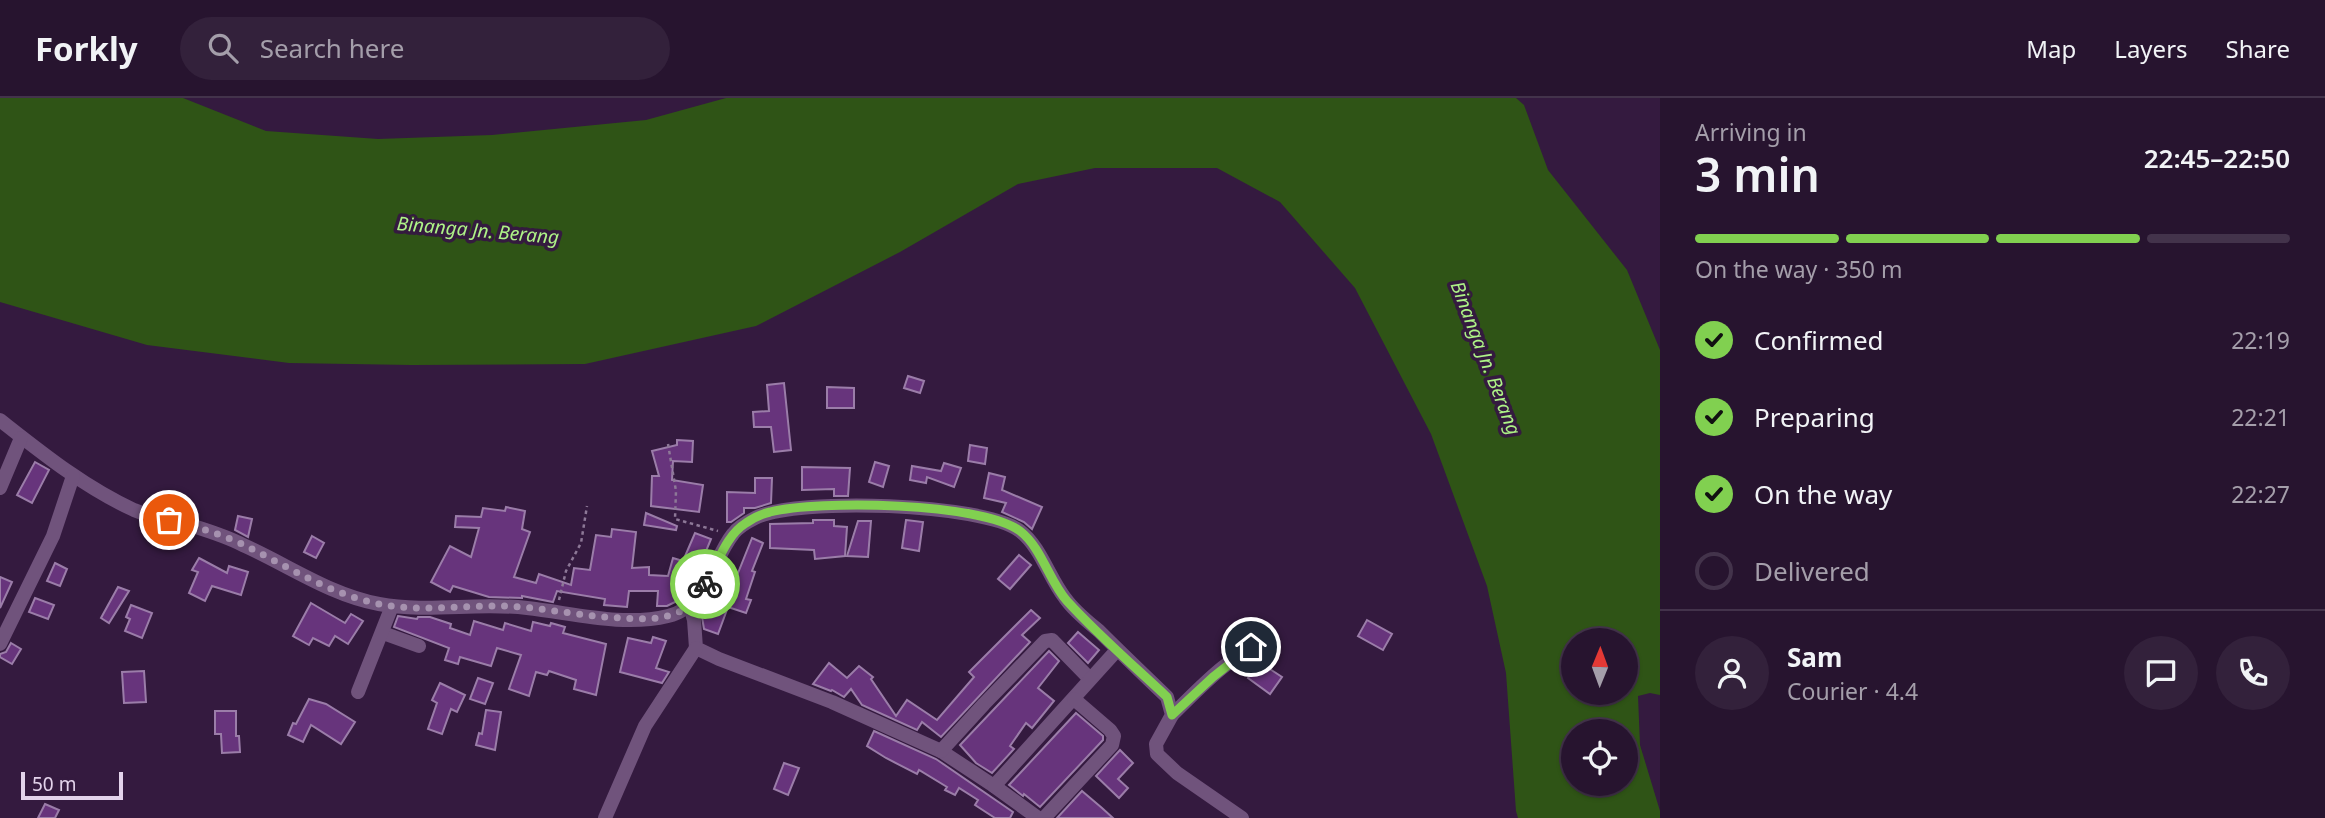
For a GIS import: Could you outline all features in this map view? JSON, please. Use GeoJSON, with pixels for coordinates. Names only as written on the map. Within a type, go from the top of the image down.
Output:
{"type":"FeatureCollection","features":[{"type":"Feature","properties":{"kind":"street"},"geometry":{"type":"LineString","coordinates":[[0,419],[73,476],[138,511],[193,526],[242,544],[332,589],[374,603],[411,608],[505,606],[595,617],[635,619],[668,616],[690,606],[709,578],[731,535],[759,516],[812,508],[888,506],[944,509],[986,517],[1022,532],[1066,600],[1167,697],[1172,715]]}},
{"type":"Feature","properties":{"kind":"street"},"geometry":{"type":"LineString","coordinates":[[0,488],[21,438]]}},
{"type":"Feature","properties":{"kind":"street"},"geometry":{"type":"LineString","coordinates":[[0,644],[53,536],[73,476]]}},
{"type":"Feature","properties":{"kind":"street"},"geometry":{"type":"LineString","coordinates":[[358,692],[392,606]]}},
{"type":"Feature","properties":{"kind":"street"},"geometry":{"type":"LineString","coordinates":[[605,818],[645,726],[696,648],[690,606]]}},
{"type":"Feature","properties":{"kind":"street"},"geometry":{"type":"LineString","coordinates":[[383,633],[419,646]]}},
{"type":"Feature","properties":{"kind":"street"},"geometry":{"type":"LineString","coordinates":[[941,751],[1045,641],[1052,640],[1089,678]]}},
{"type":"Feature","properties":{"kind":"street"},"geometry":{"type":"LineString","coordinates":[[1242,818],[1177,773],[1157,754],[1156,744],[1172,715],[1239,656],[1251,647],[1266,642]]}},
{"type":"Feature","properties":{"kind":"street"},"geometry":{"type":"LineString","coordinates":[[696,648],[832,702],[941,751],[1038,818]]}},
{"type":"Feature","properties":{"kind":"street"},"geometry":{"type":"LineString","coordinates":[[994,786],[1117,650]]}},
{"type":"Feature","properties":{"kind":"street"},"geometry":{"type":"LineString","coordinates":[[1044,818],[1114,741],[1110,730],[1074,699]]}},
{"type":"Feature","properties":{"kind":"path"},"geometry":{"type":"LineString","coordinates":[[668,444],[676,491],[676,519],[731,535]]}},
{"type":"Feature","properties":{"kind":"path"},"geometry":{"type":"LineString","coordinates":[[556,612],[566,571],[581,543],[587,506]]}},
{"type":"Feature","properties":{"kind":"water","name":"Binanga Jn. Berang"},"geometry":{"type":"Polygon","coordinates":[[[0,98],[183,98],[266,131],[378,139],[492,135],[646,120],[726,98],[1516,98],[1524,105],[1548,170],[1627,270],[1660,350],[1660,695],[1650,693],[1638,696],[1640,745],[1660,818],[1518,818],[1506,673],[1487,586],[1431,434],[1355,288],[1280,202],[1217,168],[1095,168],[1018,184],[900,252],[756,326],[585,364],[289,363],[147,345],[0,302],[0,98]]]}},
{"type":"Feature","properties":{"kind":"building"},"geometry":{"type":"Polygon","coordinates":[[[908,376],[924,381],[920,393],[904,388],[908,376]]]}},
{"type":"Feature","properties":{"kind":"building"},"geometry":{"type":"Polygon","coordinates":[[[784,383],[791,450],[774,452],[771,427],[754,427],[753,412],[769,411],[767,385],[784,383]]]}},
{"type":"Feature","properties":{"kind":"building"},"geometry":{"type":"Polygon","coordinates":[[[827,387],[854,388],[854,408],[827,408],[827,387]]]}},
{"type":"Feature","properties":{"kind":"building"},"geometry":{"type":"Polygon","coordinates":[[[677,440],[693,441],[692,462],[673,461],[672,480],[703,485],[699,512],[651,506],[652,476],[659,476],[652,451],[677,445],[677,440]]]}},
{"type":"Feature","properties":{"kind":"building"},"geometry":{"type":"Polygon","coordinates":[[[970,445],[987,448],[985,464],[968,461],[970,445]]]}},
{"type":"Feature","properties":{"kind":"building"},"geometry":{"type":"Polygon","coordinates":[[[35,462],[49,470],[32,503],[17,495],[35,462]]]}},
{"type":"Feature","properties":{"kind":"building"},"geometry":{"type":"Polygon","coordinates":[[[875,462],[889,466],[883,487],[869,482],[875,462]]]}},
{"type":"Feature","properties":{"kind":"building"},"geometry":{"type":"Polygon","coordinates":[[[944,463],[961,468],[954,487],[927,477],[926,483],[910,480],[912,466],[941,471],[944,463]]]}},
{"type":"Feature","properties":{"kind":"building"},"geometry":{"type":"Polygon","coordinates":[[[802,467],[850,468],[848,496],[834,496],[834,489],[802,490],[802,467]]]}},
{"type":"Feature","properties":{"kind":"building"},"geometry":{"type":"Polygon","coordinates":[[[989,473],[1005,477],[1002,490],[1042,507],[1032,529],[1024,522],[1002,512],[1006,503],[984,498],[989,473]]]}},
{"type":"Feature","properties":{"kind":"building"},"geometry":{"type":"Polygon","coordinates":[[[755,478],[772,478],[771,503],[744,508],[744,513],[727,522],[727,492],[755,493],[755,478]]]}},
{"type":"Feature","properties":{"kind":"building"},"geometry":{"type":"Polygon","coordinates":[[[506,507],[525,511],[522,529],[530,532],[514,577],[536,583],[539,574],[571,585],[574,568],[590,570],[596,535],[611,537],[612,529],[636,532],[632,568],[649,567],[649,575],[668,576],[673,558],[683,561],[695,533],[711,539],[704,556],[701,555],[696,576],[682,573],[681,599],[667,606],[657,606],[658,591],[629,591],[627,607],[604,605],[605,599],[557,591],[553,602],[522,596],[489,597],[453,586],[450,592],[431,582],[450,546],[471,557],[479,528],[455,527],[456,516],[481,517],[483,508],[505,511],[506,507]]]}},
{"type":"Feature","properties":{"kind":"building"},"geometry":{"type":"Polygon","coordinates":[[[646,513],[677,526],[676,530],[644,525],[646,513]]]}},
{"type":"Feature","properties":{"kind":"building"},"geometry":{"type":"Polygon","coordinates":[[[238,516],[252,519],[248,537],[235,530],[238,516]]]}},
{"type":"Feature","properties":{"kind":"building"},"geometry":{"type":"Polygon","coordinates":[[[813,520],[834,520],[834,526],[847,527],[845,556],[815,559],[814,550],[770,548],[770,524],[813,523],[813,520]]]}},
{"type":"Feature","properties":{"kind":"building"},"geometry":{"type":"Polygon","coordinates":[[[906,520],[923,522],[919,551],[902,548],[906,520]]]}},
{"type":"Feature","properties":{"kind":"building"},"geometry":{"type":"Polygon","coordinates":[[[858,521],[871,521],[868,557],[847,556],[858,521]]]}},
{"type":"Feature","properties":{"kind":"building"},"geometry":{"type":"Polygon","coordinates":[[[312,536],[324,543],[316,558],[304,552],[312,536]]]}},
{"type":"Feature","properties":{"kind":"building"},"geometry":{"type":"Polygon","coordinates":[[[752,538],[763,543],[752,571],[755,572],[746,599],[751,600],[746,613],[728,607],[718,634],[704,629],[701,611],[703,606],[712,609],[720,589],[730,593],[752,538]]]}},
{"type":"Feature","properties":{"kind":"building"},"geometry":{"type":"Polygon","coordinates":[[[1019,555],[1031,565],[1010,589],[998,579],[1019,555]]]}},
{"type":"Feature","properties":{"kind":"building"},"geometry":{"type":"Polygon","coordinates":[[[199,558],[227,573],[229,566],[248,572],[241,595],[212,586],[205,601],[189,593],[198,572],[192,570],[199,558]]]}},
{"type":"Feature","properties":{"kind":"building"},"geometry":{"type":"Polygon","coordinates":[[[55,563],[67,569],[60,586],[47,581],[55,563]]]}},
{"type":"Feature","properties":{"kind":"building"},"geometry":{"type":"Polygon","coordinates":[[[0,577],[12,582],[0,608],[0,577]]]}},
{"type":"Feature","properties":{"kind":"building"},"geometry":{"type":"Polygon","coordinates":[[[118,587],[129,591],[109,623],[101,618],[118,587]]]}},
{"type":"Feature","properties":{"kind":"building"},"geometry":{"type":"Polygon","coordinates":[[[35,598],[54,605],[48,619],[29,612],[35,598]]]}},
{"type":"Feature","properties":{"kind":"building"},"geometry":{"type":"Polygon","coordinates":[[[311,603],[345,623],[351,614],[363,621],[348,644],[335,636],[329,646],[313,638],[309,645],[293,636],[311,603]]]}},
{"type":"Feature","properties":{"kind":"building"},"geometry":{"type":"Polygon","coordinates":[[[131,605],[152,613],[142,638],[125,631],[130,619],[126,617],[131,605]]]}},
{"type":"Feature","properties":{"kind":"building"},"geometry":{"type":"Polygon","coordinates":[[[1031,610],[1040,618],[1022,635],[1030,642],[941,737],[922,722],[917,730],[862,705],[851,689],[844,697],[813,684],[829,663],[847,678],[859,666],[873,677],[871,679],[896,716],[907,700],[937,720],[974,677],[969,672],[1031,610]]]}},
{"type":"Feature","properties":{"kind":"building"},"geometry":{"type":"Polygon","coordinates":[[[398,616],[417,619],[430,617],[451,624],[450,628],[470,635],[474,621],[503,630],[505,623],[531,631],[533,622],[565,627],[563,633],[606,644],[596,695],[574,689],[576,680],[549,671],[547,675],[536,672],[529,696],[509,689],[521,655],[497,648],[491,666],[460,657],[458,664],[445,660],[449,648],[394,627],[398,616]]]}},
{"type":"Feature","properties":{"kind":"building"},"geometry":{"type":"Polygon","coordinates":[[[1367,620],[1392,634],[1383,650],[1358,636],[1367,620]]]}},
{"type":"Feature","properties":{"kind":"building"},"geometry":{"type":"Polygon","coordinates":[[[1078,632],[1099,650],[1088,663],[1068,643],[1078,632]]]}},
{"type":"Feature","properties":{"kind":"building"},"geometry":{"type":"Polygon","coordinates":[[[653,637],[666,641],[656,668],[669,672],[662,683],[620,672],[628,638],[651,643],[653,637]]]}},
{"type":"Feature","properties":{"kind":"building"},"geometry":{"type":"Polygon","coordinates":[[[11,643],[21,649],[12,664],[0,657],[11,643]]]}},
{"type":"Feature","properties":{"kind":"building"},"geometry":{"type":"Polygon","coordinates":[[[1049,651],[1059,661],[1038,688],[1054,701],[1032,728],[1026,723],[1010,746],[1014,749],[992,773],[976,763],[960,745],[1049,651]]]}},
{"type":"Feature","properties":{"kind":"building"},"geometry":{"type":"Polygon","coordinates":[[[1259,662],[1282,677],[1270,694],[1248,678],[1259,662]]]}},
{"type":"Feature","properties":{"kind":"building"},"geometry":{"type":"Polygon","coordinates":[[[144,671],[146,702],[124,703],[122,672],[144,671]]]}},
{"type":"Feature","properties":{"kind":"building"},"geometry":{"type":"Polygon","coordinates":[[[478,678],[493,683],[485,704],[470,699],[478,678]]]}},
{"type":"Feature","properties":{"kind":"building"},"geometry":{"type":"Polygon","coordinates":[[[440,683],[465,695],[457,712],[451,709],[442,734],[428,729],[437,703],[432,700],[440,683]]]}},
{"type":"Feature","properties":{"kind":"building"},"geometry":{"type":"Polygon","coordinates":[[[309,699],[326,704],[355,722],[341,744],[311,725],[303,742],[288,735],[309,699]]]}},
{"type":"Feature","properties":{"kind":"building"},"geometry":{"type":"Polygon","coordinates":[[[486,710],[501,712],[495,750],[476,745],[479,733],[482,734],[486,710]]]}},
{"type":"Feature","properties":{"kind":"building"},"geometry":{"type":"Polygon","coordinates":[[[215,711],[236,711],[236,736],[239,736],[240,752],[222,753],[221,734],[215,734],[215,711]]]}},
{"type":"Feature","properties":{"kind":"building"},"geometry":{"type":"Polygon","coordinates":[[[1076,713],[1103,736],[1103,740],[1040,807],[1009,785],[1076,713]]]}},
{"type":"Feature","properties":{"kind":"building"},"geometry":{"type":"Polygon","coordinates":[[[874,731],[936,759],[1013,812],[1010,818],[995,818],[975,805],[978,800],[959,788],[955,795],[919,770],[917,774],[867,746],[874,731]]]}},
{"type":"Feature","properties":{"kind":"building"},"geometry":{"type":"Polygon","coordinates":[[[1120,750],[1133,763],[1118,779],[1128,788],[1119,798],[1096,776],[1120,750]]]}},
{"type":"Feature","properties":{"kind":"building"},"geometry":{"type":"Polygon","coordinates":[[[784,763],[799,768],[788,795],[774,789],[784,763]]]}},
{"type":"Feature","properties":{"kind":"building"},"geometry":{"type":"Polygon","coordinates":[[[1082,791],[1102,808],[1113,818],[1057,818],[1082,791]]]}},
{"type":"Feature","properties":{"kind":"building"},"geometry":{"type":"Polygon","coordinates":[[[45,804],[59,810],[55,818],[38,818],[45,804]]]}},
{"type":"Feature","properties":{"kind":"way so far"},"geometry":{"type":"LineString","coordinates":[[169,520],[242,544],[332,589],[392,606],[505,606],[635,619],[674,614],[690,606],[705,584]]}},
{"type":"Feature","properties":{"kind":"route"},"geometry":{"type":"LineString","coordinates":[[705,584],[731,535],[759,516],[812,508],[888,506],[944,509],[986,517],[1022,532],[1066,600],[1167,697],[1172,715],[1251,647]]}}]}
